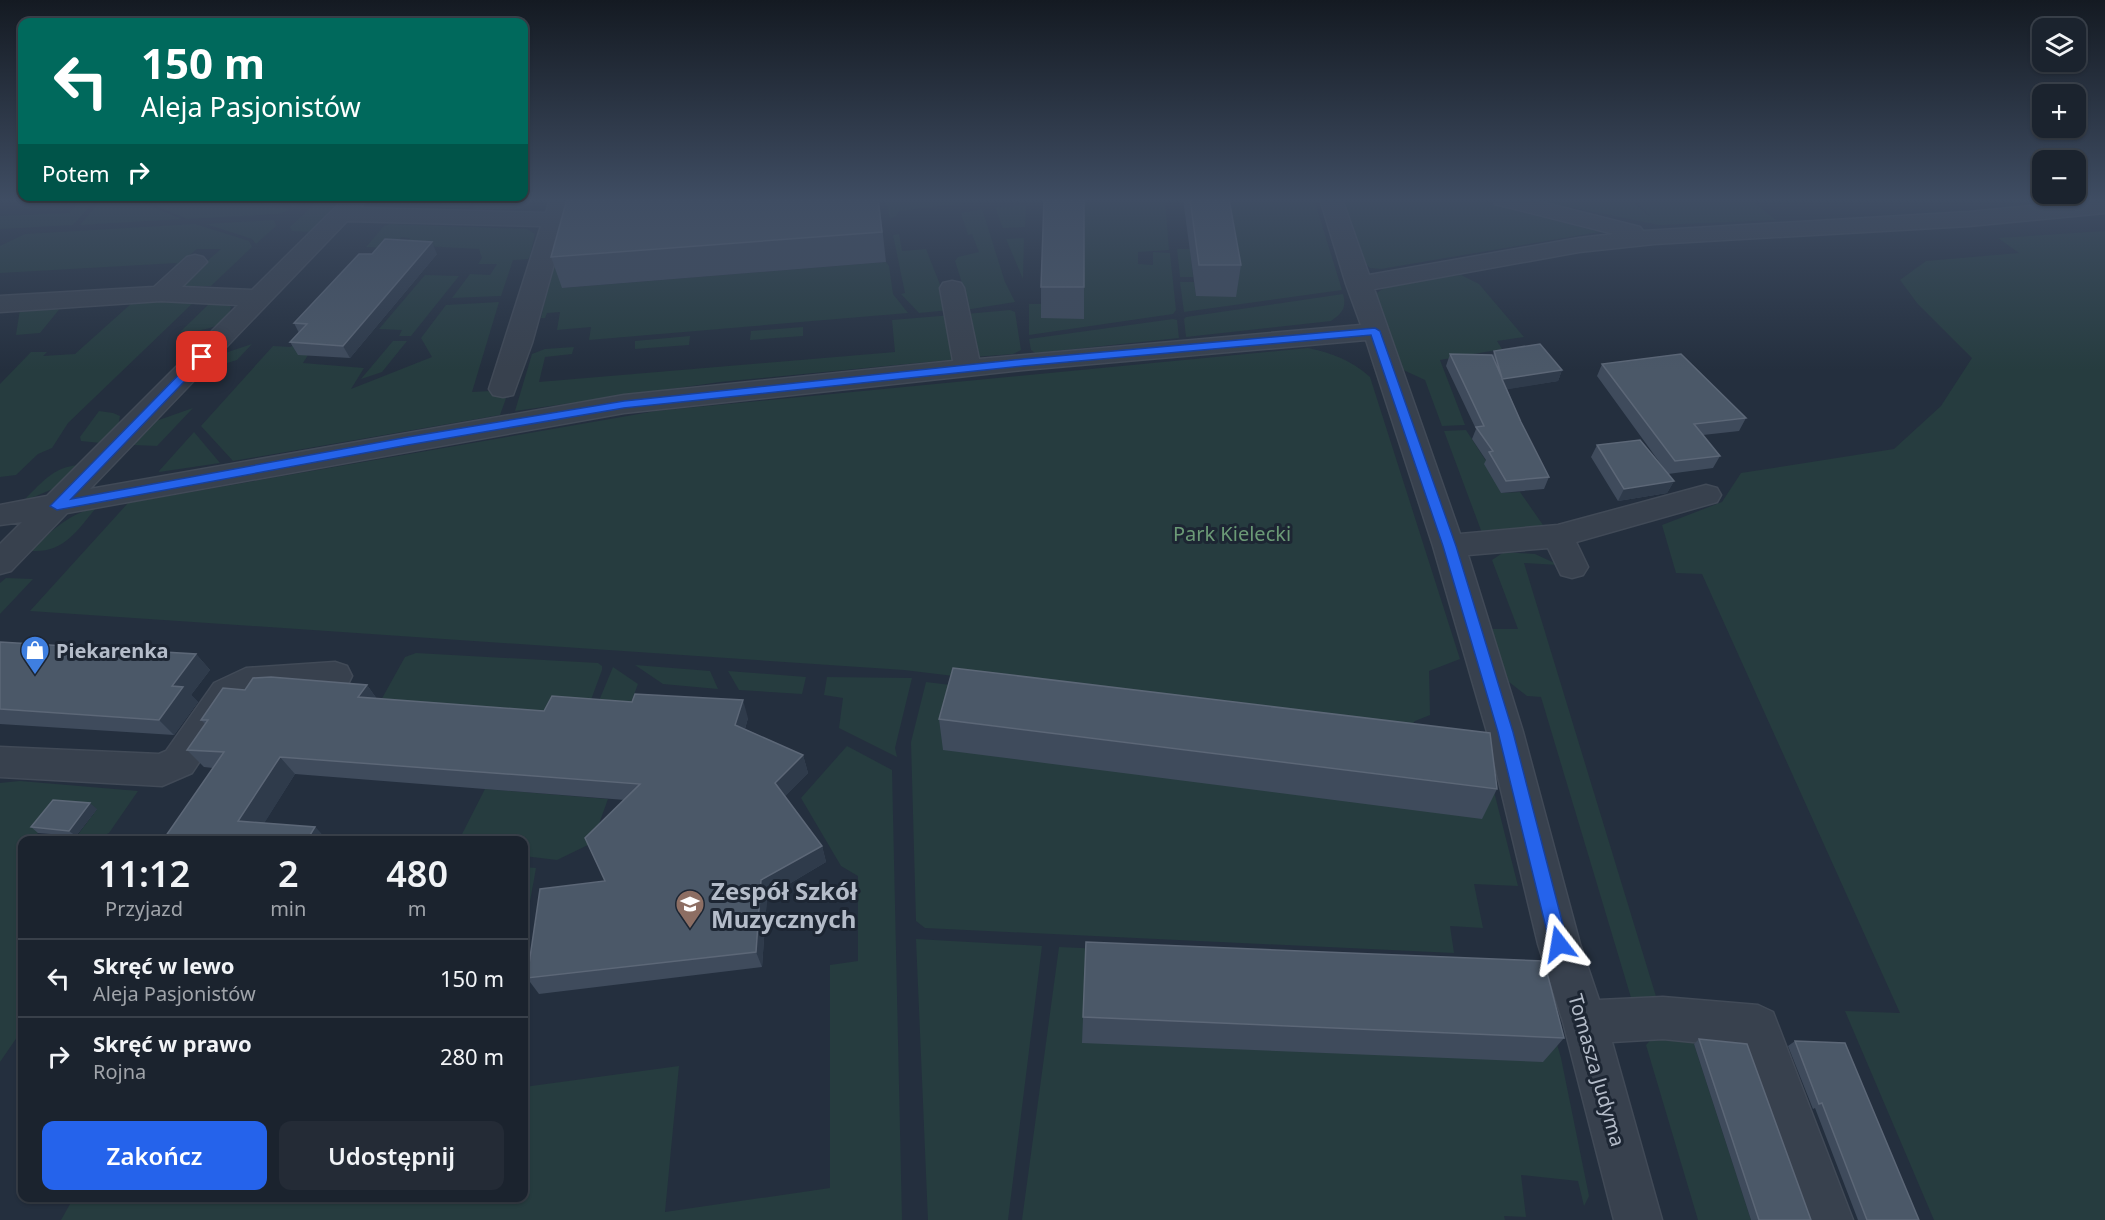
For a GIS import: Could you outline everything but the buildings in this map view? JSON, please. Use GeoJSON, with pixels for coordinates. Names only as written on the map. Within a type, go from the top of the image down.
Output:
{"type":"FeatureCollection","features":[{"type":"Feature","properties":{"kind":"street"},"geometry":{"type":"LineString","coordinates":[[0,563],[300,256]]}},
{"type":"Feature","properties":{"kind":"street"},"geometry":{"type":"LineString","coordinates":[[503,389],[544,256]]}},
{"type":"Feature","properties":{"kind":"street","name":"Tomasza Judyma"},"geometry":{"type":"LineString","coordinates":[[1349,256],[1449,546],[1505,732],[1559,944],[1585,1022],[1638,1220]]}},
{"type":"Feature","properties":{"kind":"street"},"geometry":{"type":"LineString","coordinates":[[1358,284],[1517,256]]}},
{"type":"Feature","properties":{"kind":"street"},"geometry":{"type":"LineString","coordinates":[[161,294],[195,262]]}},
{"type":"Feature","properties":{"kind":"street"},"geometry":{"type":"LineString","coordinates":[[952,288],[968,369]]}},
{"type":"Feature","properties":{"kind":"street"},"geometry":{"type":"LineString","coordinates":[[0,304],[161,294],[259,298]]}},
{"type":"Feature","properties":{"kind":"street"},"geometry":{"type":"LineString","coordinates":[[0,515],[624,404],[1375,331]]}},
{"type":"Feature","properties":{"kind":"street"},"geometry":{"type":"LineString","coordinates":[[1449,546],[1558,536],[1706,495]]}},
{"type":"Feature","properties":{"kind":"street"},"geometry":{"type":"LineString","coordinates":[[1558,536],[1572,567]]}},
{"type":"Feature","properties":{"kind":"street"},"geometry":{"type":"LineString","coordinates":[[0,762],[162,770],[179,762],[226,693],[234,688],[246,682],[334,676]]}},
{"type":"Feature","properties":{"kind":"street"},"geometry":{"type":"LineString","coordinates":[[1585,1022],[1663,1018],[1758,1027],[1829,1220]]}},
{"type":"Feature","properties":{"kind":"green space"},"geometry":{"type":"Polygon","coordinates":[[[0,256],[188,256],[172,269],[177,263],[0,273],[0,256]]]}},
{"type":"Feature","properties":{"kind":"green space"},"geometry":{"type":"Polygon","coordinates":[[[213,256],[243,256],[211,286],[182,286],[184,281],[213,256]]]}},
{"type":"Feature","properties":{"kind":"green space"},"geometry":{"type":"Polygon","coordinates":[[[481,256],[530,256],[528,259],[513,260],[501,296],[452,298],[470,274],[490,275],[497,264],[478,264],[481,256]]]}},
{"type":"Feature","properties":{"kind":"green space"},"geometry":{"type":"Polygon","coordinates":[[[897,256],[929,256],[950,310],[919,313],[901,294],[905,293],[897,256]]]}},
{"type":"Feature","properties":{"kind":"green space"},"geometry":{"type":"Polygon","coordinates":[[[997,256],[1005,282],[1015,302],[965,310],[963,286],[955,261],[958,257],[997,256]]]}},
{"type":"Feature","properties":{"kind":"green space"},"geometry":{"type":"Polygon","coordinates":[[[1013,256],[1024,256],[1023,279],[1013,256]]]}},
{"type":"Feature","properties":{"kind":"green space"},"geometry":{"type":"Polygon","coordinates":[[[1061,256],[1138,256],[1138,264],[1153,265],[1153,256],[1170,256],[1176,310],[1173,314],[1029,335],[1029,304],[1042,304],[1061,256]]]}},
{"type":"Feature","properties":{"kind":"green space"},"geometry":{"type":"Polygon","coordinates":[[[1178,256],[1191,256],[1193,277],[1180,277],[1178,256]]]}},
{"type":"Feature","properties":{"kind":"green space"},"geometry":{"type":"Polygon","coordinates":[[[1206,256],[1332,256],[1342,290],[1184,312],[1180,282],[1194,282],[1196,296],[1206,256]]]}},
{"type":"Feature","properties":{"kind":"green space"},"geometry":{"type":"Polygon","coordinates":[[[1363,256],[1458,256],[1381,269],[1370,268],[1363,256]]]}},
{"type":"Feature","properties":{"kind":"green space"},"geometry":{"type":"Polygon","coordinates":[[[1985,256],[2105,256],[2105,1220],[1934,1220],[1845,1011],[1900,1013],[1702,574],[1676,573],[1662,525],[1722,502],[1741,473],[1894,449],[1941,406],[1972,358],[1917,303],[1900,280],[1926,261],[1985,256]]]}},
{"type":"Feature","properties":{"kind":"green space"},"geometry":{"type":"Polygon","coordinates":[[[886,262],[889,266],[893,294],[908,313],[589,340],[591,327],[557,330],[560,312],[547,313],[545,318],[541,318],[553,267],[557,264],[567,267],[562,288],[886,262]]]}},
{"type":"Feature","properties":{"kind":"green space"},"geometry":{"type":"Polygon","coordinates":[[[425,275],[459,276],[411,336],[399,336],[402,330],[379,329],[425,275]]]}},
{"type":"Feature","properties":{"kind":"green space"},"geometry":{"type":"Polygon","coordinates":[[[1461,275],[1479,284],[1524,337],[1497,341],[1502,349],[1440,360],[1465,425],[1442,426],[1425,380],[1399,368],[1373,297],[1389,286],[1401,282],[1461,275]]]}},
{"type":"Feature","properties":{"kind":"green space"},"geometry":{"type":"Polygon","coordinates":[[[1343,294],[1343,310],[1331,321],[1186,337],[1184,319],[1186,317],[1343,294]]]}},
{"type":"Feature","properties":{"kind":"green space"},"geometry":{"type":"Polygon","coordinates":[[[195,301],[68,423],[52,448],[38,454],[16,475],[0,477],[0,384],[31,352],[47,352],[43,356],[75,354],[133,302],[195,301]]]}},
{"type":"Feature","properties":{"kind":"green space"},"geometry":{"type":"Polygon","coordinates":[[[211,302],[226,303],[231,307],[224,321],[203,330],[180,332],[211,302]]]}},
{"type":"Feature","properties":{"kind":"green space"},"geometry":{"type":"Polygon","coordinates":[[[499,302],[472,392],[509,390],[500,415],[233,461],[201,426],[273,346],[291,347],[299,336],[298,354],[308,355],[303,363],[364,368],[351,389],[432,357],[421,338],[446,305],[499,302]]]}},
{"type":"Feature","properties":{"kind":"green space"},"geometry":{"type":"Polygon","coordinates":[[[62,306],[40,333],[16,335],[20,309],[62,306]]]}},
{"type":"Feature","properties":{"kind":"green space"},"geometry":{"type":"Polygon","coordinates":[[[1010,310],[1015,312],[1021,350],[1013,354],[974,357],[966,314],[1010,310]]]}},
{"type":"Feature","properties":{"kind":"green space"},"geometry":{"type":"Polygon","coordinates":[[[952,315],[959,359],[720,382],[515,411],[532,354],[545,349],[574,347],[572,354],[545,357],[539,382],[895,352],[892,320],[952,315]]]}},
{"type":"Feature","properties":{"kind":"green space"},"geometry":{"type":"Polygon","coordinates":[[[1177,320],[1179,338],[1035,353],[1031,350],[1029,339],[1177,320]]]}},
{"type":"Feature","properties":{"kind":"green space"},"geometry":{"type":"Polygon","coordinates":[[[803,327],[803,336],[750,340],[751,331],[803,327]]]}},
{"type":"Feature","properties":{"kind":"green space"},"geometry":{"type":"Polygon","coordinates":[[[690,336],[689,345],[635,349],[635,341],[690,336]]]}},
{"type":"Feature","properties":{"kind":"green space"},"geometry":{"type":"Polygon","coordinates":[[[393,341],[407,341],[382,372],[361,379],[393,341]]]}},
{"type":"Feature","properties":{"kind":"green space"},"geometry":{"type":"Polygon","coordinates":[[[252,344],[237,360],[205,370],[219,355],[252,344]]]}},
{"type":"Feature","properties":{"kind":"green space","name":"Park Kielecki"},"geometry":{"type":"Polygon","coordinates":[[[1308,348],[1341,358],[1370,377],[1460,659],[1429,671],[1430,715],[1415,721],[1406,731],[904,670],[30,611],[128,503],[656,411],[1308,348]]]}},
{"type":"Feature","properties":{"kind":"green space"},"geometry":{"type":"Polygon","coordinates":[[[193,408],[157,446],[133,445],[156,421],[193,408]]]}},
{"type":"Feature","properties":{"kind":"green space"},"geometry":{"type":"Polygon","coordinates":[[[99,411],[120,416],[118,427],[101,443],[81,441],[80,437],[99,411]]]}},
{"type":"Feature","properties":{"kind":"green space"},"geometry":{"type":"Polygon","coordinates":[[[1466,430],[1488,464],[1501,493],[1520,492],[1543,525],[1518,535],[1482,533],[1444,431],[1466,430]]]}},
{"type":"Feature","properties":{"kind":"green space"},"geometry":{"type":"Polygon","coordinates":[[[194,432],[220,463],[159,472],[159,471],[194,432]]]}},
{"type":"Feature","properties":{"kind":"green space"},"geometry":{"type":"Polygon","coordinates":[[[79,465],[55,488],[22,502],[54,473],[79,465]]]}},
{"type":"Feature","properties":{"kind":"green space"},"geometry":{"type":"Polygon","coordinates":[[[97,507],[76,532],[62,544],[43,551],[31,551],[53,530],[69,519],[97,507]]]}},
{"type":"Feature","properties":{"kind":"green space"},"geometry":{"type":"Polygon","coordinates":[[[1504,552],[1535,554],[1559,565],[1524,563],[1658,1003],[1632,1001],[1541,697],[1527,696],[1509,682],[1490,629],[1518,629],[1492,560],[1504,552]]]}},
{"type":"Feature","properties":{"kind":"green space"},"geometry":{"type":"Polygon","coordinates":[[[6,578],[33,579],[0,614],[0,583],[6,578]]]}},
{"type":"Feature","properties":{"kind":"green space"},"geometry":{"type":"Polygon","coordinates":[[[416,653],[598,663],[602,666],[602,670],[585,716],[380,702],[405,657],[416,653]]]}},
{"type":"Feature","properties":{"kind":"green space"},"geometry":{"type":"Polygon","coordinates":[[[635,665],[710,671],[718,689],[663,684],[635,665]]]}},
{"type":"Feature","properties":{"kind":"green space"},"geometry":{"type":"Polygon","coordinates":[[[613,667],[638,684],[619,734],[596,708],[613,667]]]}},
{"type":"Feature","properties":{"kind":"green space"},"geometry":{"type":"Polygon","coordinates":[[[728,671],[806,677],[802,694],[739,690],[728,671]]]}},
{"type":"Feature","properties":{"kind":"green space"},"geometry":{"type":"Polygon","coordinates":[[[827,677],[912,678],[895,748],[897,757],[839,728],[843,698],[824,695],[827,677]]]}},
{"type":"Feature","properties":{"kind":"green space"},"geometry":{"type":"Polygon","coordinates":[[[926,682],[1000,691],[1489,772],[1518,886],[1474,884],[1483,928],[1450,926],[1454,953],[925,928],[916,921],[911,742],[926,682]]]}},
{"type":"Feature","properties":{"kind":"green space"},"geometry":{"type":"Polygon","coordinates":[[[847,746],[892,770],[902,1220],[61,1220],[71,1202],[528,1202],[528,1086],[679,1066],[665,1212],[830,1188],[830,965],[858,961],[858,876],[841,866],[801,798],[847,746]]]}},
{"type":"Feature","properties":{"kind":"green space"},"geometry":{"type":"Polygon","coordinates":[[[20,781],[138,791],[109,833],[103,836],[77,836],[97,809],[35,836],[18,836],[18,1036],[0,1062],[0,783],[20,781]]]}},
{"type":"Feature","properties":{"kind":"green space"},"geometry":{"type":"Polygon","coordinates":[[[485,789],[608,799],[592,843],[557,860],[528,856],[528,836],[461,836],[485,789]]]}},
{"type":"Feature","properties":{"kind":"green space"},"geometry":{"type":"Polygon","coordinates":[[[528,867],[536,868],[528,913],[528,867]]]}},
{"type":"Feature","properties":{"kind":"green space"},"geometry":{"type":"Polygon","coordinates":[[[916,939],[1042,946],[1008,1220],[928,1220],[916,939]]]}},
{"type":"Feature","properties":{"kind":"green space"},"geometry":{"type":"Polygon","coordinates":[[[1059,947],[1148,951],[1541,989],[1561,1058],[1589,1196],[1584,1206],[1578,1181],[1521,1175],[1526,1217],[1504,1216],[1505,1220],[1022,1220],[1059,947]]]}},
{"type":"Feature","properties":{"kind":"green space"},"geometry":{"type":"Polygon","coordinates":[[[1659,1031],[1693,1041],[1751,1220],[1698,1220],[1646,1045],[1659,1031]]]}},
{"type":"Feature","properties":{"kind":"place","name":"Piekarenka"},"geometry":{"type":"Point","coordinates":[35,676]}},
{"type":"Feature","properties":{"kind":"place","name":"Zespół Szkół Muzycznych"},"geometry":{"type":"Point","coordinates":[690,930]}},
{"type":"Feature","properties":{"kind":"route"},"geometry":{"type":"LineString","coordinates":[[202,357],[57,506],[408,441],[624,404],[1023,362],[1375,331],[1449,546],[1505,732],[1559,944]]}}]}
